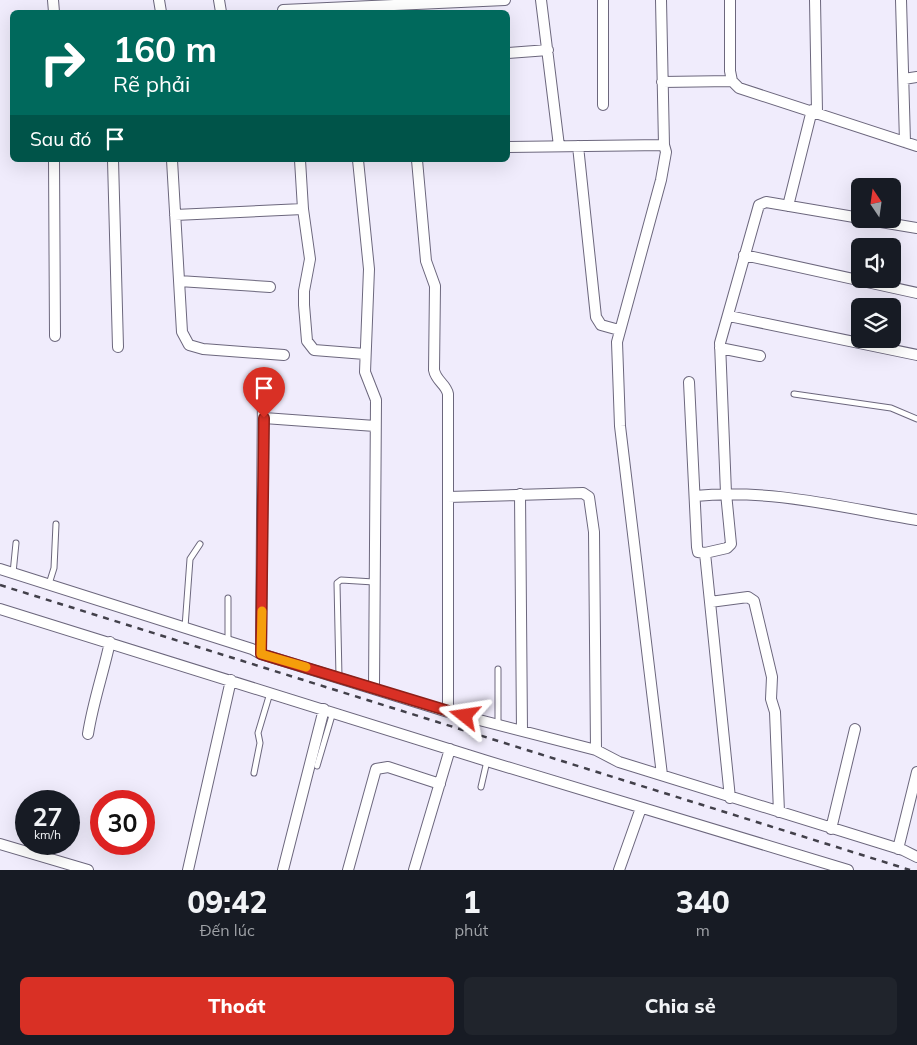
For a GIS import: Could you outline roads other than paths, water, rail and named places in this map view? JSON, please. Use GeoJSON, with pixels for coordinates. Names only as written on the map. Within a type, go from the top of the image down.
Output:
{"type":"FeatureCollection","features":[{"type":"Feature","properties":{"kind":"street"},"geometry":{"type":"LineString","coordinates":[[283,8],[505,0]]}},
{"type":"Feature","properties":{"kind":"street"},"geometry":{"type":"LineString","coordinates":[[541,0],[559,146]]}},
{"type":"Feature","properties":{"kind":"street"},"geometry":{"type":"LineString","coordinates":[[603,0],[604,105]]}},
{"type":"Feature","properties":{"kind":"street"},"geometry":{"type":"LineString","coordinates":[[661,0],[664,145],[666,152],[661,180],[617,342],[620,426],[662,775]]}},
{"type":"Feature","properties":{"kind":"street"},"geometry":{"type":"LineString","coordinates":[[730,0],[732,81],[739,88],[814,110],[917,146]]}},
{"type":"Feature","properties":{"kind":"street"},"geometry":{"type":"LineString","coordinates":[[788,206],[814,110],[815,0]]}},
{"type":"Feature","properties":{"kind":"street"},"geometry":{"type":"LineString","coordinates":[[902,0],[905,142]]}},
{"type":"Feature","properties":{"kind":"street"},"geometry":{"type":"LineString","coordinates":[[510,53],[548,50]]}},
{"type":"Feature","properties":{"kind":"street"},"geometry":{"type":"LineString","coordinates":[[904,79],[917,77]]}},
{"type":"Feature","properties":{"kind":"street"},"geometry":{"type":"LineString","coordinates":[[662,82],[732,81]]}},
{"type":"Feature","properties":{"kind":"street"},"geometry":{"type":"LineString","coordinates":[[510,147],[658,147],[664,145]]}},
{"type":"Feature","properties":{"kind":"street"},"geometry":{"type":"LineString","coordinates":[[578,146],[596,317],[601,325],[619,330]]}},
{"type":"Feature","properties":{"kind":"street"},"geometry":{"type":"LineString","coordinates":[[54,162],[55,336]]}},
{"type":"Feature","properties":{"kind":"street"},"geometry":{"type":"LineString","coordinates":[[113,162],[118,347]]}},
{"type":"Feature","properties":{"kind":"street"},"geometry":{"type":"LineString","coordinates":[[172,162],[182,332],[189,345],[203,349],[284,356]]}},
{"type":"Feature","properties":{"kind":"street"},"geometry":{"type":"LineString","coordinates":[[300,162],[303,209],[310,259],[304,291],[308,345],[314,350],[365,354]]}},
{"type":"Feature","properties":{"kind":"street"},"geometry":{"type":"LineString","coordinates":[[358,162],[369,269],[365,354],[366,379],[376,400],[374,689]]}},
{"type":"Feature","properties":{"kind":"street"},"geometry":{"type":"LineString","coordinates":[[417,162],[426,260],[435,292],[435,374],[448,394],[448,712]]}},
{"type":"Feature","properties":{"kind":"street"},"geometry":{"type":"LineString","coordinates":[[689,382],[697,547],[698,552],[705,553],[730,546],[720,348],[759,205],[766,202],[851,216]]}},
{"type":"Feature","properties":{"kind":"street"},"geometry":{"type":"LineString","coordinates":[[175,216],[303,209]]}},
{"type":"Feature","properties":{"kind":"street"},"geometry":{"type":"LineString","coordinates":[[901,225],[917,228]]}},
{"type":"Feature","properties":{"kind":"street"},"geometry":{"type":"LineString","coordinates":[[744,255],[917,293]]}},
{"type":"Feature","properties":{"kind":"street"},"geometry":{"type":"LineString","coordinates":[[179,281],[270,287]]}},
{"type":"Feature","properties":{"kind":"street"},"geometry":{"type":"LineString","coordinates":[[729,316],[917,355]]}},
{"type":"Feature","properties":{"kind":"street"},"geometry":{"type":"LineString","coordinates":[[720,348],[760,356]]}},
{"type":"Feature","properties":{"kind":"street"},"geometry":{"type":"LineString","coordinates":[[261,654],[263,389]]}},
{"type":"Feature","properties":{"kind":"street"},"geometry":{"type":"LineString","coordinates":[[264,418],[375,426]]}},
{"type":"Feature","properties":{"kind":"street"},"geometry":{"type":"LineString","coordinates":[[448,498],[583,493],[590,499],[594,532],[596,750]]}},
{"type":"Feature","properties":{"kind":"street"},"geometry":{"type":"LineString","coordinates":[[695,496],[726,493],[759,494],[917,520]]}},
{"type":"Feature","properties":{"kind":"street"},"geometry":{"type":"LineString","coordinates":[[520,494],[522,731]]}},
{"type":"Feature","properties":{"kind":"street"},"geometry":{"type":"LineString","coordinates":[[705,553],[730,798]]}},
{"type":"Feature","properties":{"kind":"street"},"geometry":{"type":"LineString","coordinates":[[0,569],[228,641],[261,654],[448,712],[596,750],[619,762],[898,849],[917,857]]}},
{"type":"Feature","properties":{"kind":"street"},"geometry":{"type":"LineString","coordinates":[[710,602],[748,597],[754,601],[772,677],[771,699],[775,712],[779,812]]}},
{"type":"Feature","properties":{"kind":"street"},"geometry":{"type":"LineString","coordinates":[[0,609],[827,867],[848,870]]}},
{"type":"Feature","properties":{"kind":"street"},"geometry":{"type":"LineString","coordinates":[[88,734],[94,697],[99,690],[110,642]]}},
{"type":"Feature","properties":{"kind":"street"},"geometry":{"type":"LineString","coordinates":[[188,870],[231,680]]}},
{"type":"Feature","properties":{"kind":"street"},"geometry":{"type":"LineString","coordinates":[[283,870],[328,710]]}},
{"type":"Feature","properties":{"kind":"street"},"geometry":{"type":"LineString","coordinates":[[831,829],[855,729]]}},
{"type":"Feature","properties":{"kind":"street"},"geometry":{"type":"LineString","coordinates":[[414,870],[450,748]]}},
{"type":"Feature","properties":{"kind":"street"},"geometry":{"type":"LineString","coordinates":[[348,870],[376,769],[388,767],[440,784]]}},
{"type":"Feature","properties":{"kind":"street"},"geometry":{"type":"LineString","coordinates":[[898,849],[917,772]]}},
{"type":"Feature","properties":{"kind":"street"},"geometry":{"type":"LineString","coordinates":[[619,870],[641,808]]}},
{"type":"Feature","properties":{"kind":"street"},"geometry":{"type":"LineString","coordinates":[[0,844],[88,870]]}},
{"type":"Feature","properties":{"kind":"lane"},"geometry":{"type":"LineString","coordinates":[[794,394],[891,408],[917,420]]}},
{"type":"Feature","properties":{"kind":"lane"},"geometry":{"type":"LineString","coordinates":[[49,584],[54,568],[56,524]]}},
{"type":"Feature","properties":{"kind":"lane"},"geometry":{"type":"LineString","coordinates":[[13,573],[16,543]]}},
{"type":"Feature","properties":{"kind":"lane"},"geometry":{"type":"LineString","coordinates":[[185,628],[190,559],[200,544]]}},
{"type":"Feature","properties":{"kind":"lane"},"geometry":{"type":"LineString","coordinates":[[339,677],[337,583],[341,580],[374,582]]}},
{"type":"Feature","properties":{"kind":"lane"},"geometry":{"type":"LineString","coordinates":[[228,598],[228,641]]}},
{"type":"Feature","properties":{"kind":"lane"},"geometry":{"type":"LineString","coordinates":[[498,669],[498,725]]}},
{"type":"Feature","properties":{"kind":"lane"},"geometry":{"type":"LineString","coordinates":[[254,773],[260,743],[258,732],[270,692]]}},
{"type":"Feature","properties":{"kind":"lane"},"geometry":{"type":"LineString","coordinates":[[317,766],[328,710]]}},
{"type":"Feature","properties":{"kind":"lane"},"geometry":{"type":"LineString","coordinates":[[481,787],[487,762]]}},
{"type":"Feature","properties":{"kind":"railway"},"geometry":{"type":"LineString","coordinates":[[0,585],[910,870]]}}]}
